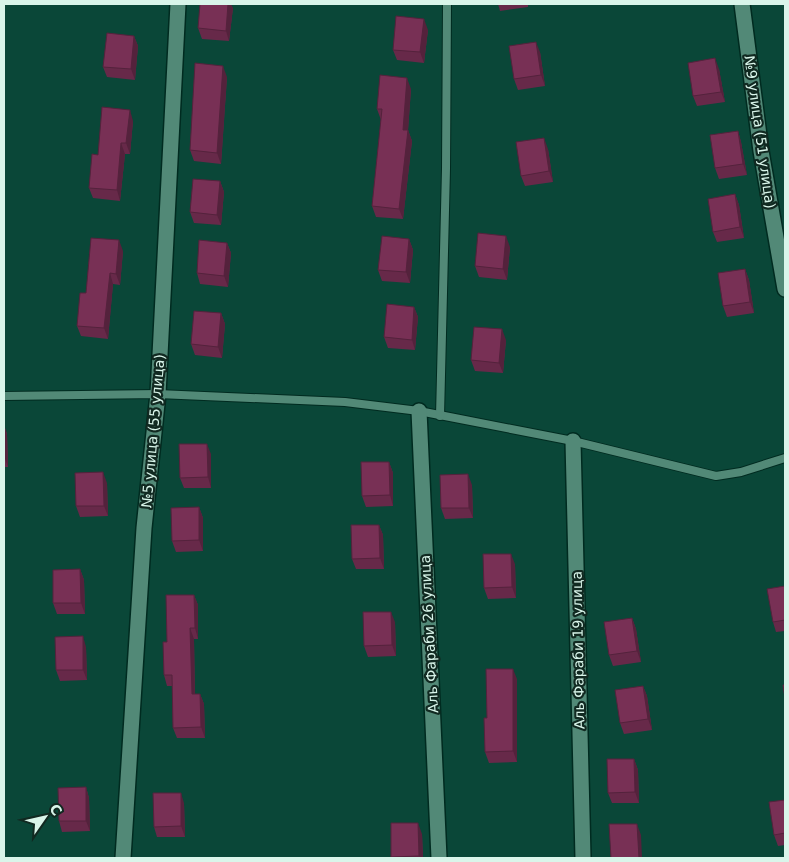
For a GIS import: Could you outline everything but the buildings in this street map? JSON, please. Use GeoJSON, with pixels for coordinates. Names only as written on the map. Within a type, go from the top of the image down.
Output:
{"type":"FeatureCollection","features":[{"type":"Feature","properties":{"kind":"street","name":"№5 улица (55 улица)"},"geometry":{"type":"LineString","coordinates":[[123,858],[144,528],[158,394],[178,4]]}},
{"type":"Feature","properties":{"kind":"street","name":"№9 улица (51 улица)"},"geometry":{"type":"LineString","coordinates":[[742,4],[761,151],[785,289]]}},
{"type":"Feature","properties":{"kind":"street","name":"Аль Фараби 26 улица"},"geometry":{"type":"LineString","coordinates":[[419,410],[439,858]]}},
{"type":"Feature","properties":{"kind":"street","name":"Аль Фараби 19 улица"},"geometry":{"type":"LineString","coordinates":[[573,441],[583,858]]}},
{"type":"Feature","properties":{"kind":"lane"},"geometry":{"type":"LineString","coordinates":[[440,416],[446,169],[446,4]]}},
{"type":"Feature","properties":{"kind":"lane"},"geometry":{"type":"LineString","coordinates":[[4,396],[158,394],[345,402],[419,410],[440,416],[573,441],[716,476],[741,472],[785,458]]}}]}
